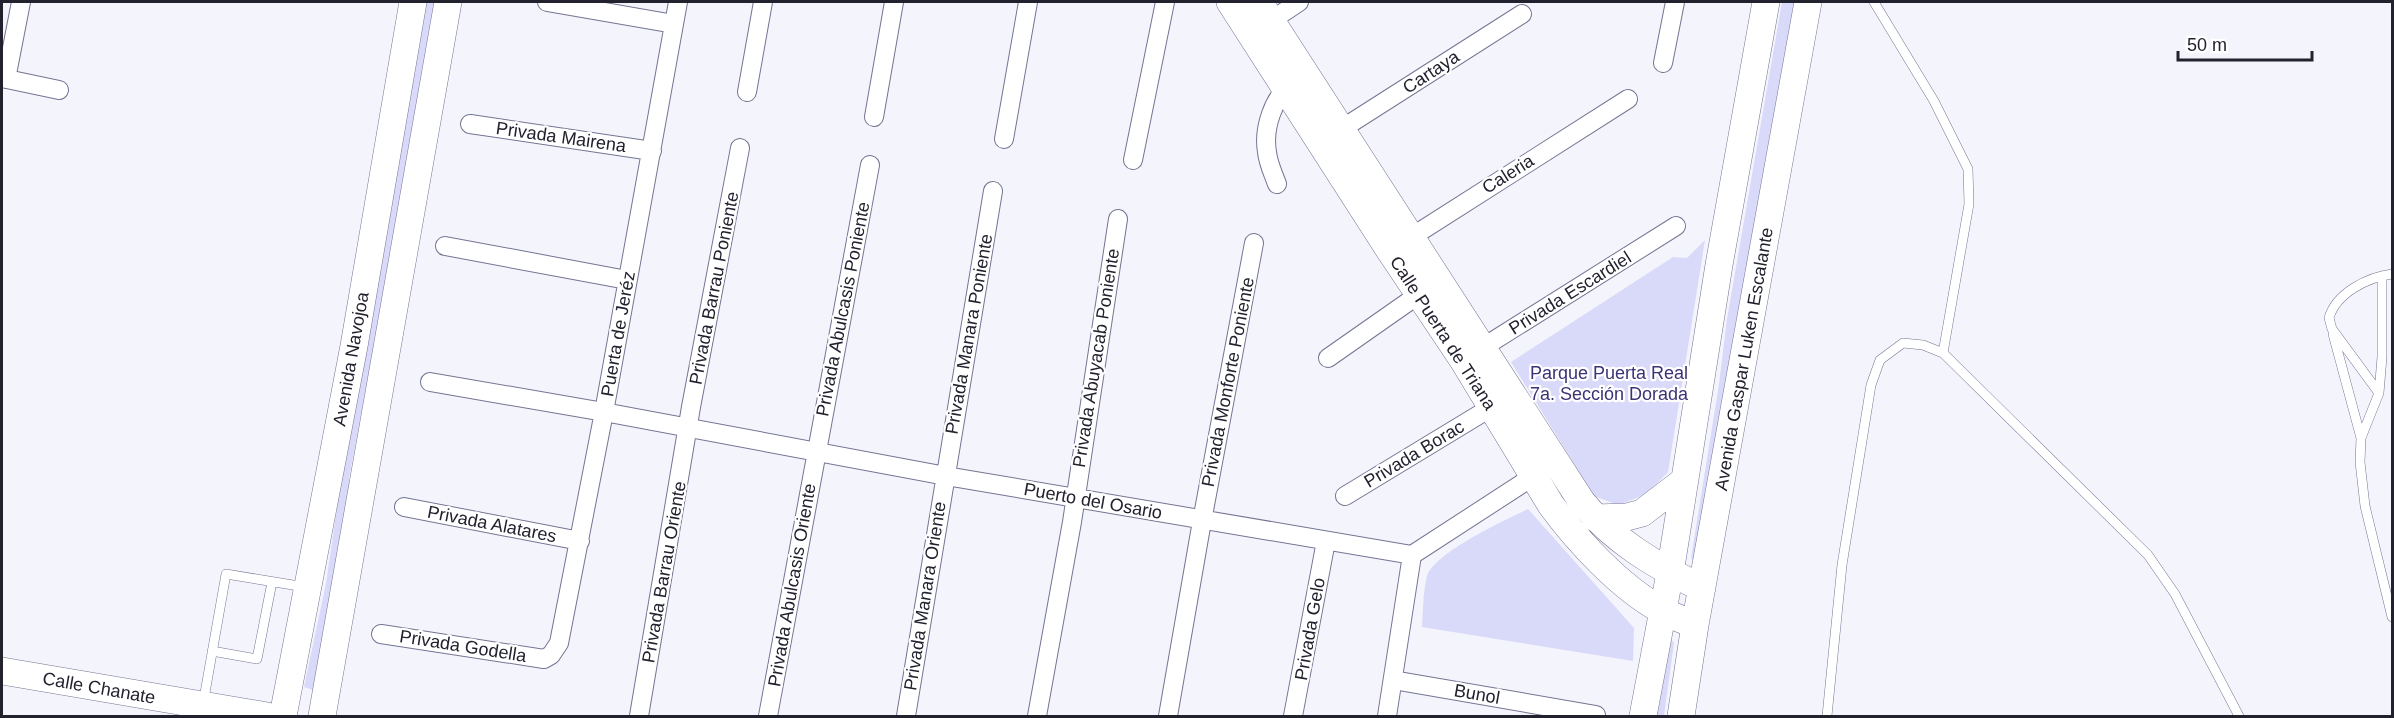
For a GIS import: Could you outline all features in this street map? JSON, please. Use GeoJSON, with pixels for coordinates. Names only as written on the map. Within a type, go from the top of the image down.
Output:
{"type":"FeatureCollection","features":[{"type":"Feature","properties":{"kind":"street"},"geometry":{"type":"LineString","coordinates":[[21,2],[4,78],[59,90]]}},
{"type":"Feature","properties":{"kind":"street","name":"Avenida Navojoa"},"geometry":{"type":"LineString","coordinates":[[283,717],[354,346],[413,2]]}},
{"type":"Feature","properties":{"kind":"street","name":"Avenida Navojoa"},"geometry":{"type":"LineString","coordinates":[[322,717],[448,2]]}},
{"type":"Feature","properties":{"kind":"street"},"geometry":{"type":"LineString","coordinates":[[547,2],[674,24]]}},
{"type":"Feature","properties":{"kind":"street","name":"Puerta de Jeréz"},"geometry":{"type":"LineString","coordinates":[[544,659],[552,655],[559,643],[580,541],[678,2]]}},
{"type":"Feature","properties":{"kind":"street"},"geometry":{"type":"LineString","coordinates":[[747,92],[763,2]]}},
{"type":"Feature","properties":{"kind":"street"},"geometry":{"type":"LineString","coordinates":[[874,117],[894,2]]}},
{"type":"Feature","properties":{"kind":"street"},"geometry":{"type":"LineString","coordinates":[[1004,139],[1028,2]]}},
{"type":"Feature","properties":{"kind":"street"},"geometry":{"type":"LineString","coordinates":[[1133,160],[1165,2]]}},
{"type":"Feature","properties":{"kind":"street","name":"Calle Puerta de Triana"},"geometry":{"type":"LineString","coordinates":[[1230,2],[1340,130],[1400,244],[1418,295],[1474,354]]}},
{"type":"Feature","properties":{"kind":"street"},"geometry":{"type":"LineString","coordinates":[[1265,11],[1299,2]]}},
{"type":"Feature","properties":{"kind":"street"},"geometry":{"type":"LineString","coordinates":[[1664,63],[1675,2]]}},
{"type":"Feature","properties":{"kind":"street","name":"Avenida Gaspar Luken Escalante"},"geometry":{"type":"LineString","coordinates":[[1643,717],[1686,480],[1719,265],[1766,2]]}},
{"type":"Feature","properties":{"kind":"street","name":"Avenida Gaspar Luken Escalante"},"geometry":{"type":"LineString","coordinates":[[1681,717],[1695,625],[1808,2]]}},
{"type":"Feature","properties":{"kind":"street","name":"Calle Puerta de Triana"},"geometry":{"type":"LineString","coordinates":[[1265,11],[1296,81],[1503,400],[1557,461],[1582,502],[1595,518],[1618,539],[1670,573],[1702,588]]}},
{"type":"Feature","properties":{"kind":"street","name":"Cartaya"},"geometry":{"type":"LineString","coordinates":[[1340,130],[1522,14]]}},
{"type":"Feature","properties":{"kind":"street"},"geometry":{"type":"LineString","coordinates":[[1277,183],[1268,160],[1267,138],[1274,105],[1296,81]]}},
{"type":"Feature","properties":{"kind":"street","name":"Caleria"},"geometry":{"type":"LineString","coordinates":[[1400,244],[1628,99]]}},
{"type":"Feature","properties":{"kind":"street","name":"Privada Mairena"},"geometry":{"type":"LineString","coordinates":[[470,124],[652,151]]}},
{"type":"Feature","properties":{"kind":"street","name":"Privada Barrau Poniente"},"geometry":{"type":"LineString","coordinates":[[688,428],[740,148]]}},
{"type":"Feature","properties":{"kind":"street","name":"Privada Abulcasis Poniente"},"geometry":{"type":"LineString","coordinates":[[816,453],[870,165]]}},
{"type":"Feature","properties":{"kind":"street","name":"Privada Manara Poniente"},"geometry":{"type":"LineString","coordinates":[[946,476],[993,191]]}},
{"type":"Feature","properties":{"kind":"street","name":"Privada Abuyacab Poniente"},"geometry":{"type":"LineString","coordinates":[[1037,717],[1075,498],[1118,219]]}},
{"type":"Feature","properties":{"kind":"street","name":"Privada Escardiel"},"geometry":{"type":"LineString","coordinates":[[1474,354],[1676,226]]}},
{"type":"Feature","properties":{"kind":"street","name":"Privada Monforte Poniente"},"geometry":{"type":"LineString","coordinates":[[1168,717],[1254,243]]}},
{"type":"Feature","properties":{"kind":"street"},"geometry":{"type":"LineString","coordinates":[[445,246],[627,280]]}},
{"type":"Feature","properties":{"kind":"street"},"geometry":{"type":"LineString","coordinates":[[1328,358],[1418,295]]}},
{"type":"Feature","properties":{"kind":"street","name":"Puerto del Osario"},"geometry":{"type":"LineString","coordinates":[[430,382],[946,476],[1412,555]]}},
{"type":"Feature","properties":{"kind":"street","name":"Calle Puerta de Triana"},"geometry":{"type":"LineString","coordinates":[[1503,400],[1533,476],[1565,524],[1601,562],[1639,595],[1662,610],[1695,625]]}},
{"type":"Feature","properties":{"kind":"street","name":"Privada Borac"},"geometry":{"type":"LineString","coordinates":[[1345,496],[1503,400]]}},
{"type":"Feature","properties":{"kind":"street","name":"Privada Barrau Oriente"},"geometry":{"type":"LineString","coordinates":[[639,717],[688,428]]}},
{"type":"Feature","properties":{"kind":"street","name":"Privada Abulcasis Oriente"},"geometry":{"type":"LineString","coordinates":[[768,717],[816,453]]}},
{"type":"Feature","properties":{"kind":"street"},"geometry":{"type":"LineString","coordinates":[[1387,717],[1412,555],[1557,461]]}},
{"type":"Feature","properties":{"kind":"street","name":"Privada Manara Oriente"},"geometry":{"type":"LineString","coordinates":[[906,717],[946,476]]}},
{"type":"Feature","properties":{"kind":"street"},"geometry":{"type":"LineString","coordinates":[[1595,518],[1628,517],[1642,513],[1686,480]]}},
{"type":"Feature","properties":{"kind":"street","name":"Privada Alatares"},"geometry":{"type":"LineString","coordinates":[[404,507],[580,541]]}},
{"type":"Feature","properties":{"kind":"street"},"geometry":{"type":"LineString","coordinates":[[1601,562],[1618,539]]}},
{"type":"Feature","properties":{"kind":"street","name":"Privada Gelo"},"geometry":{"type":"LineString","coordinates":[[1293,717],[1326,541]]}},
{"type":"Feature","properties":{"kind":"street","name":"Privada Godella"},"geometry":{"type":"LineString","coordinates":[[381,634],[544,659]]}},
{"type":"Feature","properties":{"kind":"street","name":"Calle Chanate"},"geometry":{"type":"LineString","coordinates":[[2,671],[267,717]]}},
{"type":"Feature","properties":{"kind":"street","name":"Bunol"},"geometry":{"type":"LineString","coordinates":[[1393,680],[1596,715]]}},
{"type":"Feature","properties":{"kind":"lane"},"geometry":{"type":"LineString","coordinates":[[1874,2],[1934,101],[1968,169],[1970,204],[1943,353]]}},
{"type":"Feature","properties":{"kind":"lane"},"geometry":{"type":"LineString","coordinates":[[2392,274],[2365,282],[2336,303],[2329,318],[2361,438],[2360,462],[2365,506],[2392,617]]}},
{"type":"Feature","properties":{"kind":"lane"},"geometry":{"type":"LineString","coordinates":[[2361,438],[2379,393],[2382,357],[2382,276]]}},
{"type":"Feature","properties":{"kind":"lane"},"geometry":{"type":"LineString","coordinates":[[2332,329],[2379,393]]}},
{"type":"Feature","properties":{"kind":"lane"},"geometry":{"type":"LineString","coordinates":[[1827,717],[1842,565],[1871,385],[1880,360],[1903,343],[1923,345],[1943,353],[2148,555],[2175,594],[2239,717]]}},
{"type":"Feature","properties":{"kind":"lane"},"geometry":{"type":"LineString","coordinates":[[202,707],[226,574],[308,588]]}},
{"type":"Feature","properties":{"kind":"lane"},"geometry":{"type":"LineString","coordinates":[[212,651],[257,659],[272,582]]}},
{"type":"Feature","properties":{"kind":"green space"},"geometry":{"type":"Polygon","coordinates":[[[423,2],[434,2],[432,37],[349,478],[350,506],[313,690],[304,687],[326,583],[342,474],[423,2]]]}},
{"type":"Feature","properties":{"kind":"green space"},"geometry":{"type":"Polygon","coordinates":[[[1782,2],[1795,2],[1694,562],[1691,558],[1727,319],[1782,2]]]}},
{"type":"Feature","properties":{"kind":"green space","name":"Parque Puerta Real 7a. Sección Dorada"},"geometry":{"type":"Polygon","coordinates":[[[1705,240],[1668,472],[1647,494],[1618,505],[1594,496],[1511,362],[1673,257],[1687,258],[1705,240]]]}},
{"type":"Feature","properties":{"kind":"green space"},"geometry":{"type":"Polygon","coordinates":[[[1528,509],[1634,628],[1633,661],[1422,627],[1427,576],[1432,567],[1442,557],[1472,538],[1528,509]]]}},
{"type":"Feature","properties":{"kind":"green space"},"geometry":{"type":"Polygon","coordinates":[[[1671,639],[1674,643],[1664,716],[1654,716],[1671,639]]]}}]}
